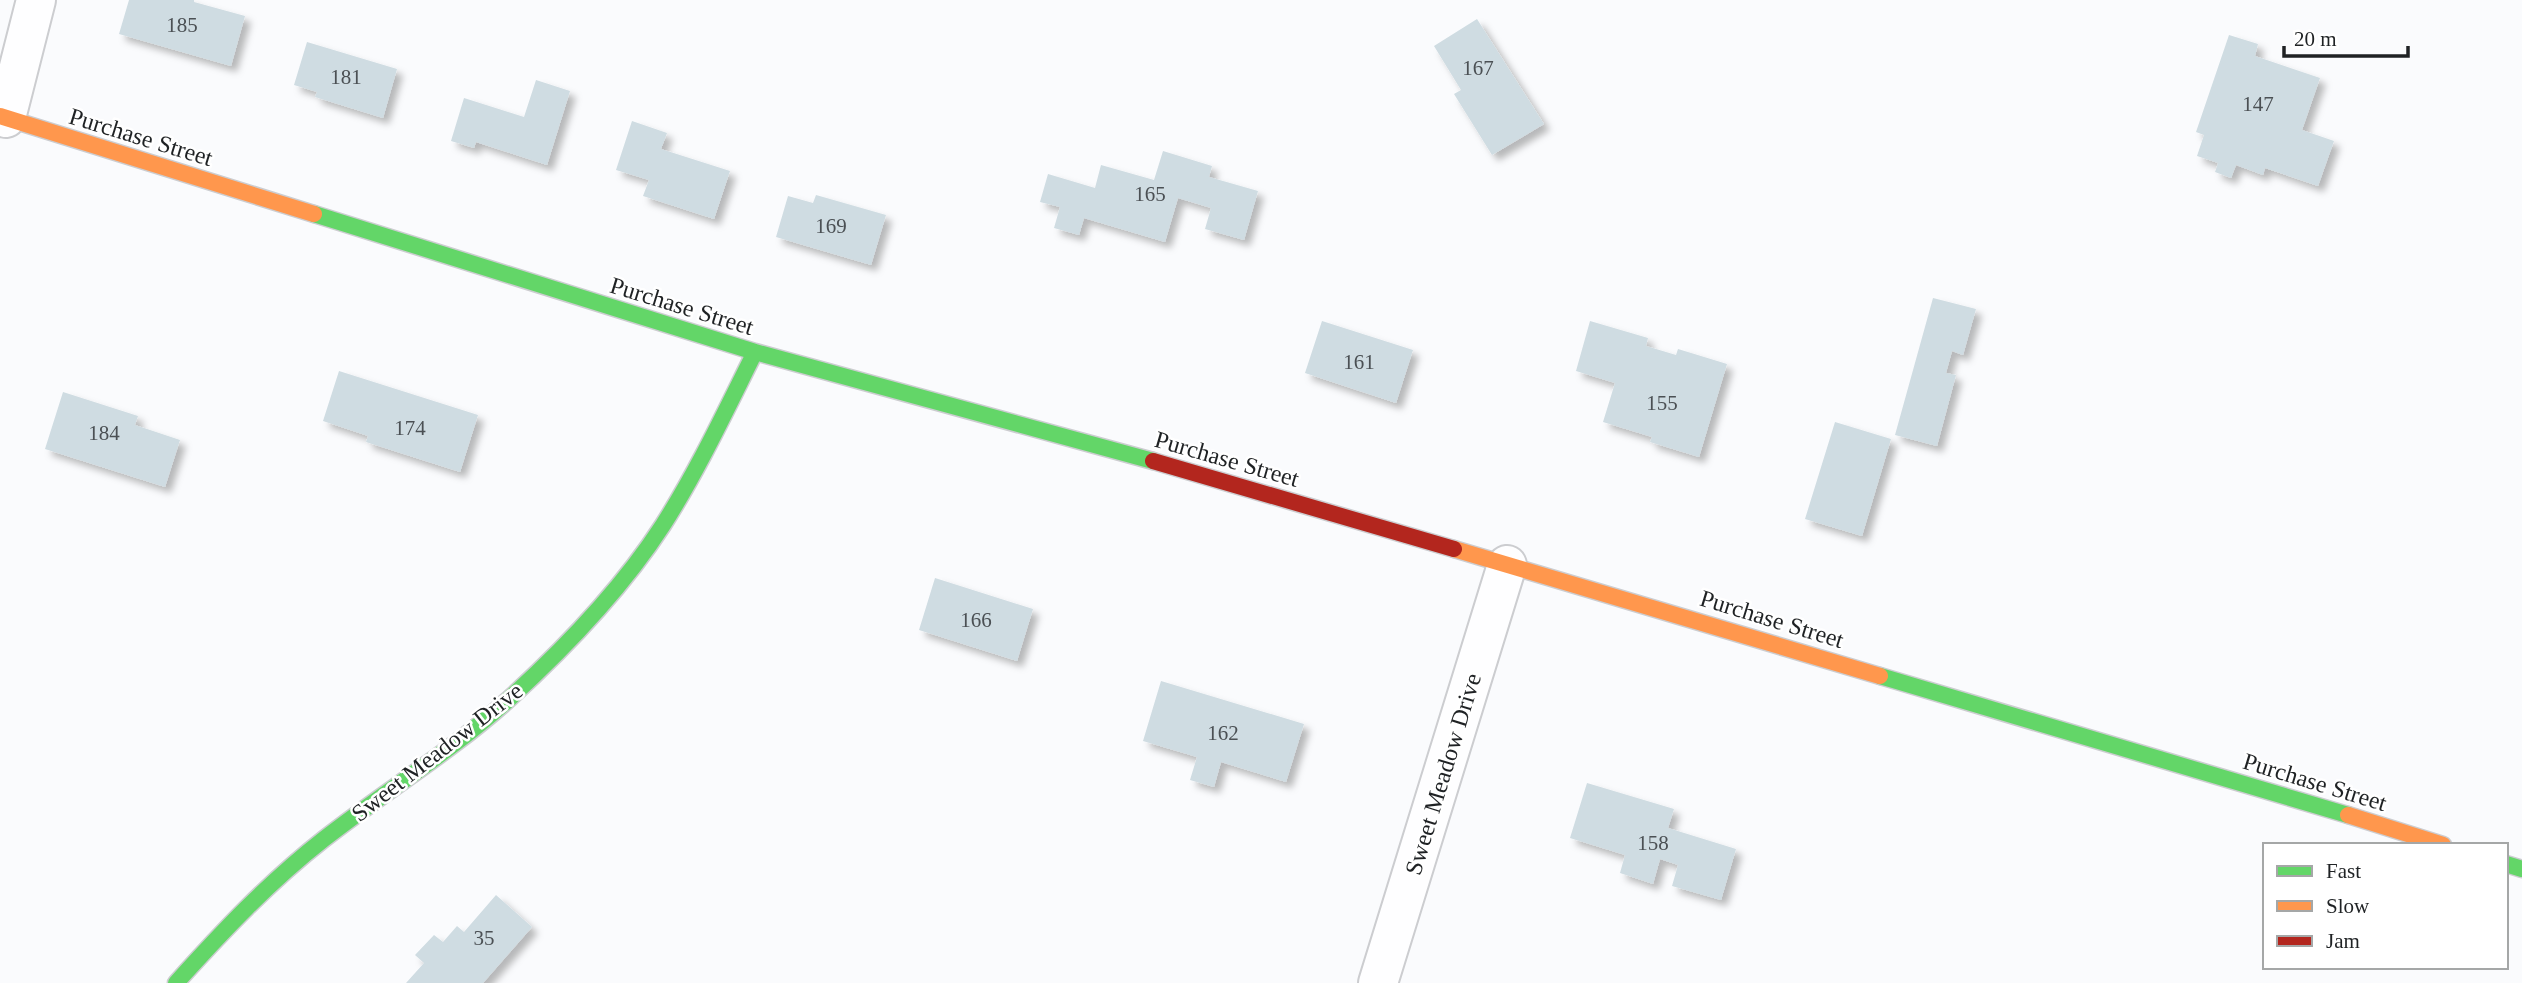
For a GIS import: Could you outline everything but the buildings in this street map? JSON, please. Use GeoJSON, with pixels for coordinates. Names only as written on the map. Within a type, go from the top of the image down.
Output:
{"type":"FeatureCollection","features":[{"type":"Feature","properties":{"kind":"street"},"geometry":{"type":"LineString","coordinates":[[3,117],[36,0]]}},
{"type":"Feature","properties":{"kind":"street","name":"Purchase Street"},"geometry":{"type":"LineString","coordinates":[[3,117],[755,352],[1233,483],[2436,843]]}},
{"type":"Feature","properties":{"kind":"street","name":"Sweet Meadow Drive"},"geometry":{"type":"LineString","coordinates":[[176,983],[234,918],[290,866],[485,720],[533,676],[579,628],[642,556],[663,526],[755,352]]}},
{"type":"Feature","properties":{"kind":"street","name":"Sweet Meadow Drive"},"geometry":{"type":"LineString","coordinates":[[1378,983],[1507,565]]}},
{"type":"Feature","properties":{"kind":"traffic: fast"},"geometry":{"type":"LineString","coordinates":[[314,214],[755,352],[1153,461]]}},
{"type":"Feature","properties":{"kind":"traffic: fast"},"geometry":{"type":"LineString","coordinates":[[176,983],[284,872],[347,821],[487,718],[592,617],[647,549],[676,504],[755,352]]}},
{"type":"Feature","properties":{"kind":"traffic: fast"},"geometry":{"type":"LineString","coordinates":[[1880,676],[2348,815]]}},
{"type":"Feature","properties":{"kind":"traffic: fast"},"geometry":{"type":"LineString","coordinates":[[2508,865],[2522,869]]}},
{"type":"Feature","properties":{"kind":"traffic: slow"},"geometry":{"type":"LineString","coordinates":[[0,116],[314,214]]}},
{"type":"Feature","properties":{"kind":"traffic: slow"},"geometry":{"type":"LineString","coordinates":[[1454,549],[1880,676]]}},
{"type":"Feature","properties":{"kind":"traffic: slow"},"geometry":{"type":"LineString","coordinates":[[2348,815],[2437,843]]}},
{"type":"Feature","properties":{"kind":"traffic: jam"},"geometry":{"type":"LineString","coordinates":[[1153,461],[1454,549]]}}]}
